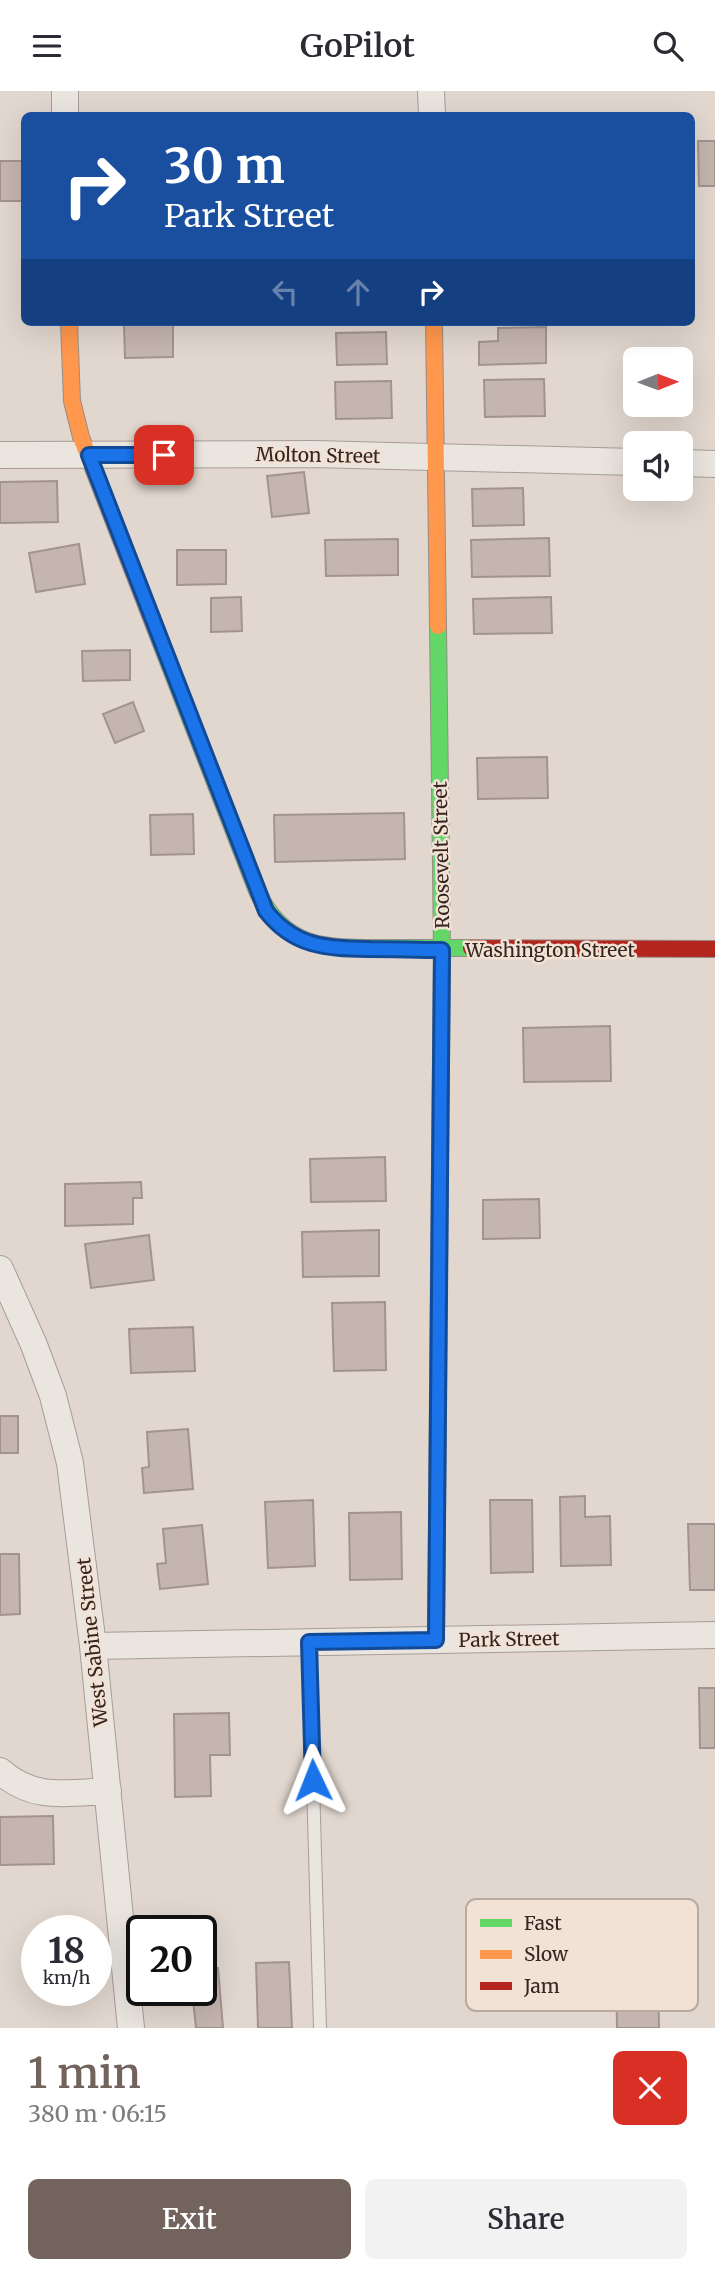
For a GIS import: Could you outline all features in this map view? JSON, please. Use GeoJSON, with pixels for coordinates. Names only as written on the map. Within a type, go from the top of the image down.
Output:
{"type":"FeatureCollection","features":[{"type":"Feature","properties":{"kind":"street"},"geometry":{"type":"LineString","coordinates":[[65,91],[65,112]]}},
{"type":"Feature","properties":{"kind":"street"},"geometry":{"type":"LineString","coordinates":[[431,91],[432,112]]}},
{"type":"Feature","properties":{"kind":"street","name":"Washington Street"},"geometry":{"type":"LineString","coordinates":[[69,326],[72,401],[78,426],[266,911],[277,925],[291,935],[322,947],[442,950],[715,949]]}},
{"type":"Feature","properties":{"kind":"street","name":"Roosevelt Street"},"geometry":{"type":"LineString","coordinates":[[434,326],[442,950],[436,1640]]}},
{"type":"Feature","properties":{"kind":"street","name":"Molton Street"},"geometry":{"type":"LineString","coordinates":[[0,455],[314,454],[623,462]]}},
{"type":"Feature","properties":{"kind":"street"},"geometry":{"type":"LineString","coordinates":[[693,463],[715,464]]}},
{"type":"Feature","properties":{"kind":"street","name":"West Sabine Street"},"geometry":{"type":"LineString","coordinates":[[0,1269],[43,1367],[62,1427],[75,1496],[93,1646],[131,2028]]}},
{"type":"Feature","properties":{"kind":"street","name":"Park Street"},"geometry":{"type":"LineString","coordinates":[[93,1646],[715,1635]]}},
{"type":"Feature","properties":{"kind":"street"},"geometry":{"type":"LineString","coordinates":[[0,1771],[13,1782],[37,1793],[108,1791]]}},
{"type":"Feature","properties":{"kind":"lane"},"geometry":{"type":"LineString","coordinates":[[309,1642],[320,2028]]}},
{"type":"Feature","properties":{"kind":"building"},"geometry":{"type":"Polygon","coordinates":[[[698,141],[715,141],[715,186],[699,186],[698,141]]]}},
{"type":"Feature","properties":{"kind":"building"},"geometry":{"type":"Polygon","coordinates":[[[0,161],[21,161],[21,201],[0,201],[0,161]]]}},
{"type":"Feature","properties":{"kind":"building"},"geometry":{"type":"Polygon","coordinates":[[[124,326],[173,326],[173,357],[125,358],[124,326]]]}},
{"type":"Feature","properties":{"kind":"building"},"geometry":{"type":"Polygon","coordinates":[[[546,327],[546,363],[479,365],[479,342],[498,341],[498,328],[546,327]]]}},
{"type":"Feature","properties":{"kind":"building"},"geometry":{"type":"Polygon","coordinates":[[[386,332],[387,364],[337,365],[336,333],[386,332]]]}},
{"type":"Feature","properties":{"kind":"building"},"geometry":{"type":"Polygon","coordinates":[[[544,379],[545,416],[485,417],[484,380],[544,379]]]}},
{"type":"Feature","properties":{"kind":"building"},"geometry":{"type":"Polygon","coordinates":[[[391,381],[392,418],[336,419],[335,382],[391,381]]]}},
{"type":"Feature","properties":{"kind":"building"},"geometry":{"type":"Polygon","coordinates":[[[304,472],[309,513],[272,517],[267,476],[304,472]]]}},
{"type":"Feature","properties":{"kind":"building"},"geometry":{"type":"Polygon","coordinates":[[[57,481],[58,522],[0,523],[0,482],[57,481]]]}},
{"type":"Feature","properties":{"kind":"building"},"geometry":{"type":"Polygon","coordinates":[[[523,488],[524,525],[473,526],[472,489],[523,488]]]}},
{"type":"Feature","properties":{"kind":"building"},"geometry":{"type":"Polygon","coordinates":[[[549,538],[550,576],[472,577],[471,540],[549,538]]]}},
{"type":"Feature","properties":{"kind":"building"},"geometry":{"type":"Polygon","coordinates":[[[398,539],[398,575],[326,576],[325,540],[398,539]]]}},
{"type":"Feature","properties":{"kind":"building"},"geometry":{"type":"Polygon","coordinates":[[[79,544],[85,584],[36,592],[29,553],[79,544]]]}},
{"type":"Feature","properties":{"kind":"building"},"geometry":{"type":"Polygon","coordinates":[[[177,550],[226,550],[226,584],[177,585],[177,550]]]}},
{"type":"Feature","properties":{"kind":"building"},"geometry":{"type":"Polygon","coordinates":[[[241,597],[242,631],[211,632],[211,598],[241,597]]]}},
{"type":"Feature","properties":{"kind":"building"},"geometry":{"type":"Polygon","coordinates":[[[551,597],[552,633],[474,634],[473,599],[551,597]]]}},
{"type":"Feature","properties":{"kind":"building"},"geometry":{"type":"Polygon","coordinates":[[[130,650],[130,680],[83,681],[82,651],[130,650]]]}},
{"type":"Feature","properties":{"kind":"building"},"geometry":{"type":"Polygon","coordinates":[[[133,702],[144,731],[115,743],[103,714],[133,702]]]}},
{"type":"Feature","properties":{"kind":"building"},"geometry":{"type":"Polygon","coordinates":[[[547,757],[548,798],[478,799],[477,758],[547,757]]]}},
{"type":"Feature","properties":{"kind":"building"},"geometry":{"type":"Polygon","coordinates":[[[404,813],[405,859],[275,862],[274,815],[404,813]]]}},
{"type":"Feature","properties":{"kind":"building"},"geometry":{"type":"Polygon","coordinates":[[[193,814],[194,854],[151,855],[150,815],[193,814]]]}},
{"type":"Feature","properties":{"kind":"building"},"geometry":{"type":"Polygon","coordinates":[[[610,1026],[611,1081],[524,1082],[523,1028],[610,1026]]]}},
{"type":"Feature","properties":{"kind":"building"},"geometry":{"type":"Polygon","coordinates":[[[385,1157],[386,1201],[311,1202],[310,1159],[385,1157]]]}},
{"type":"Feature","properties":{"kind":"building"},"geometry":{"type":"Polygon","coordinates":[[[141,1182],[142,1198],[133,1198],[133,1224],[65,1226],[65,1184],[141,1182]]]}},
{"type":"Feature","properties":{"kind":"building"},"geometry":{"type":"Polygon","coordinates":[[[539,1199],[540,1238],[483,1239],[483,1200],[539,1199]]]}},
{"type":"Feature","properties":{"kind":"building"},"geometry":{"type":"Polygon","coordinates":[[[379,1230],[379,1276],[303,1277],[302,1232],[379,1230]]]}},
{"type":"Feature","properties":{"kind":"building"},"geometry":{"type":"Polygon","coordinates":[[[149,1235],[154,1280],[91,1288],[85,1244],[149,1235]]]}},
{"type":"Feature","properties":{"kind":"building"},"geometry":{"type":"Polygon","coordinates":[[[385,1302],[386,1370],[334,1371],[332,1303],[385,1302]]]}},
{"type":"Feature","properties":{"kind":"building"},"geometry":{"type":"Polygon","coordinates":[[[193,1327],[195,1371],[131,1373],[129,1329],[193,1327]]]}},
{"type":"Feature","properties":{"kind":"building"},"geometry":{"type":"Polygon","coordinates":[[[0,1416],[18,1416],[18,1453],[0,1453],[0,1416]]]}},
{"type":"Feature","properties":{"kind":"building"},"geometry":{"type":"Polygon","coordinates":[[[188,1429],[193,1489],[144,1493],[142,1468],[149,1467],[147,1432],[188,1429]]]}},
{"type":"Feature","properties":{"kind":"building"},"geometry":{"type":"Polygon","coordinates":[[[585,1496],[585,1517],[610,1516],[611,1565],[561,1566],[560,1497],[585,1496]]]}},
{"type":"Feature","properties":{"kind":"building"},"geometry":{"type":"Polygon","coordinates":[[[313,1500],[315,1566],[268,1568],[265,1502],[313,1500]]]}},
{"type":"Feature","properties":{"kind":"building"},"geometry":{"type":"Polygon","coordinates":[[[490,1500],[532,1500],[533,1572],[491,1573],[490,1500]]]}},
{"type":"Feature","properties":{"kind":"building"},"geometry":{"type":"Polygon","coordinates":[[[401,1512],[402,1579],[350,1580],[349,1513],[401,1512]]]}},
{"type":"Feature","properties":{"kind":"building"},"geometry":{"type":"Polygon","coordinates":[[[688,1524],[715,1524],[715,1590],[690,1590],[688,1524]]]}},
{"type":"Feature","properties":{"kind":"building"},"geometry":{"type":"Polygon","coordinates":[[[202,1525],[208,1584],[160,1589],[157,1564],[166,1563],[163,1529],[202,1525]]]}},
{"type":"Feature","properties":{"kind":"building"},"geometry":{"type":"Polygon","coordinates":[[[0,1554],[19,1554],[20,1614],[0,1615],[0,1554]]]}},
{"type":"Feature","properties":{"kind":"building"},"geometry":{"type":"Polygon","coordinates":[[[699,1688],[715,1688],[715,1748],[700,1748],[699,1688]]]}},
{"type":"Feature","properties":{"kind":"building"},"geometry":{"type":"Polygon","coordinates":[[[229,1713],[230,1755],[210,1755],[211,1796],[175,1797],[174,1714],[229,1713]]]}},
{"type":"Feature","properties":{"kind":"building"},"geometry":{"type":"Polygon","coordinates":[[[53,1816],[54,1864],[0,1865],[0,1817],[53,1816]]]}},
{"type":"Feature","properties":{"kind":"building"},"geometry":{"type":"Polygon","coordinates":[[[289,1962],[292,2028],[258,2028],[256,1963],[289,1962]]]}},
{"type":"Feature","properties":{"kind":"building"},"geometry":{"type":"Polygon","coordinates":[[[217,1968],[223,2028],[196,2028],[194,2006],[217,2006],[217,1968]]]}},
{"type":"Feature","properties":{"kind":"building"},"geometry":{"type":"Polygon","coordinates":[[[617,2011],[659,2011],[659,2028],[617,2028],[617,2011]]]}},
{"type":"Feature","properties":{"kind":"traffic: fast"},"geometry":{"type":"LineString","coordinates":[[438,626],[442,950]]}},
{"type":"Feature","properties":{"kind":"traffic: fast"},"geometry":{"type":"LineString","coordinates":[[155,628],[257,891],[281,925],[294,935],[326,946],[471,948]]}},
{"type":"Feature","properties":{"kind":"traffic: slow"},"geometry":{"type":"LineString","coordinates":[[69,326],[72,401],[81,437],[155,628]]}},
{"type":"Feature","properties":{"kind":"traffic: slow"},"geometry":{"type":"LineString","coordinates":[[434,326],[438,626]]}},
{"type":"Feature","properties":{"kind":"traffic: slow"},"geometry":{"type":"LineString","coordinates":[[439,1266],[442,950]]}},
{"type":"Feature","properties":{"kind":"traffic: jam"},"geometry":{"type":"LineString","coordinates":[[471,948],[715,949]]}},
{"type":"Feature","properties":{"kind":"traffic: jam"},"geometry":{"type":"LineString","coordinates":[[436,1640],[439,1266]]}},
{"type":"Feature","properties":{"kind":"route"},"geometry":{"type":"LineString","coordinates":[[164,455],[89,455],[266,911],[277,925],[291,935],[322,947],[442,950],[436,1640],[309,1642],[313,1780]]}}]}
